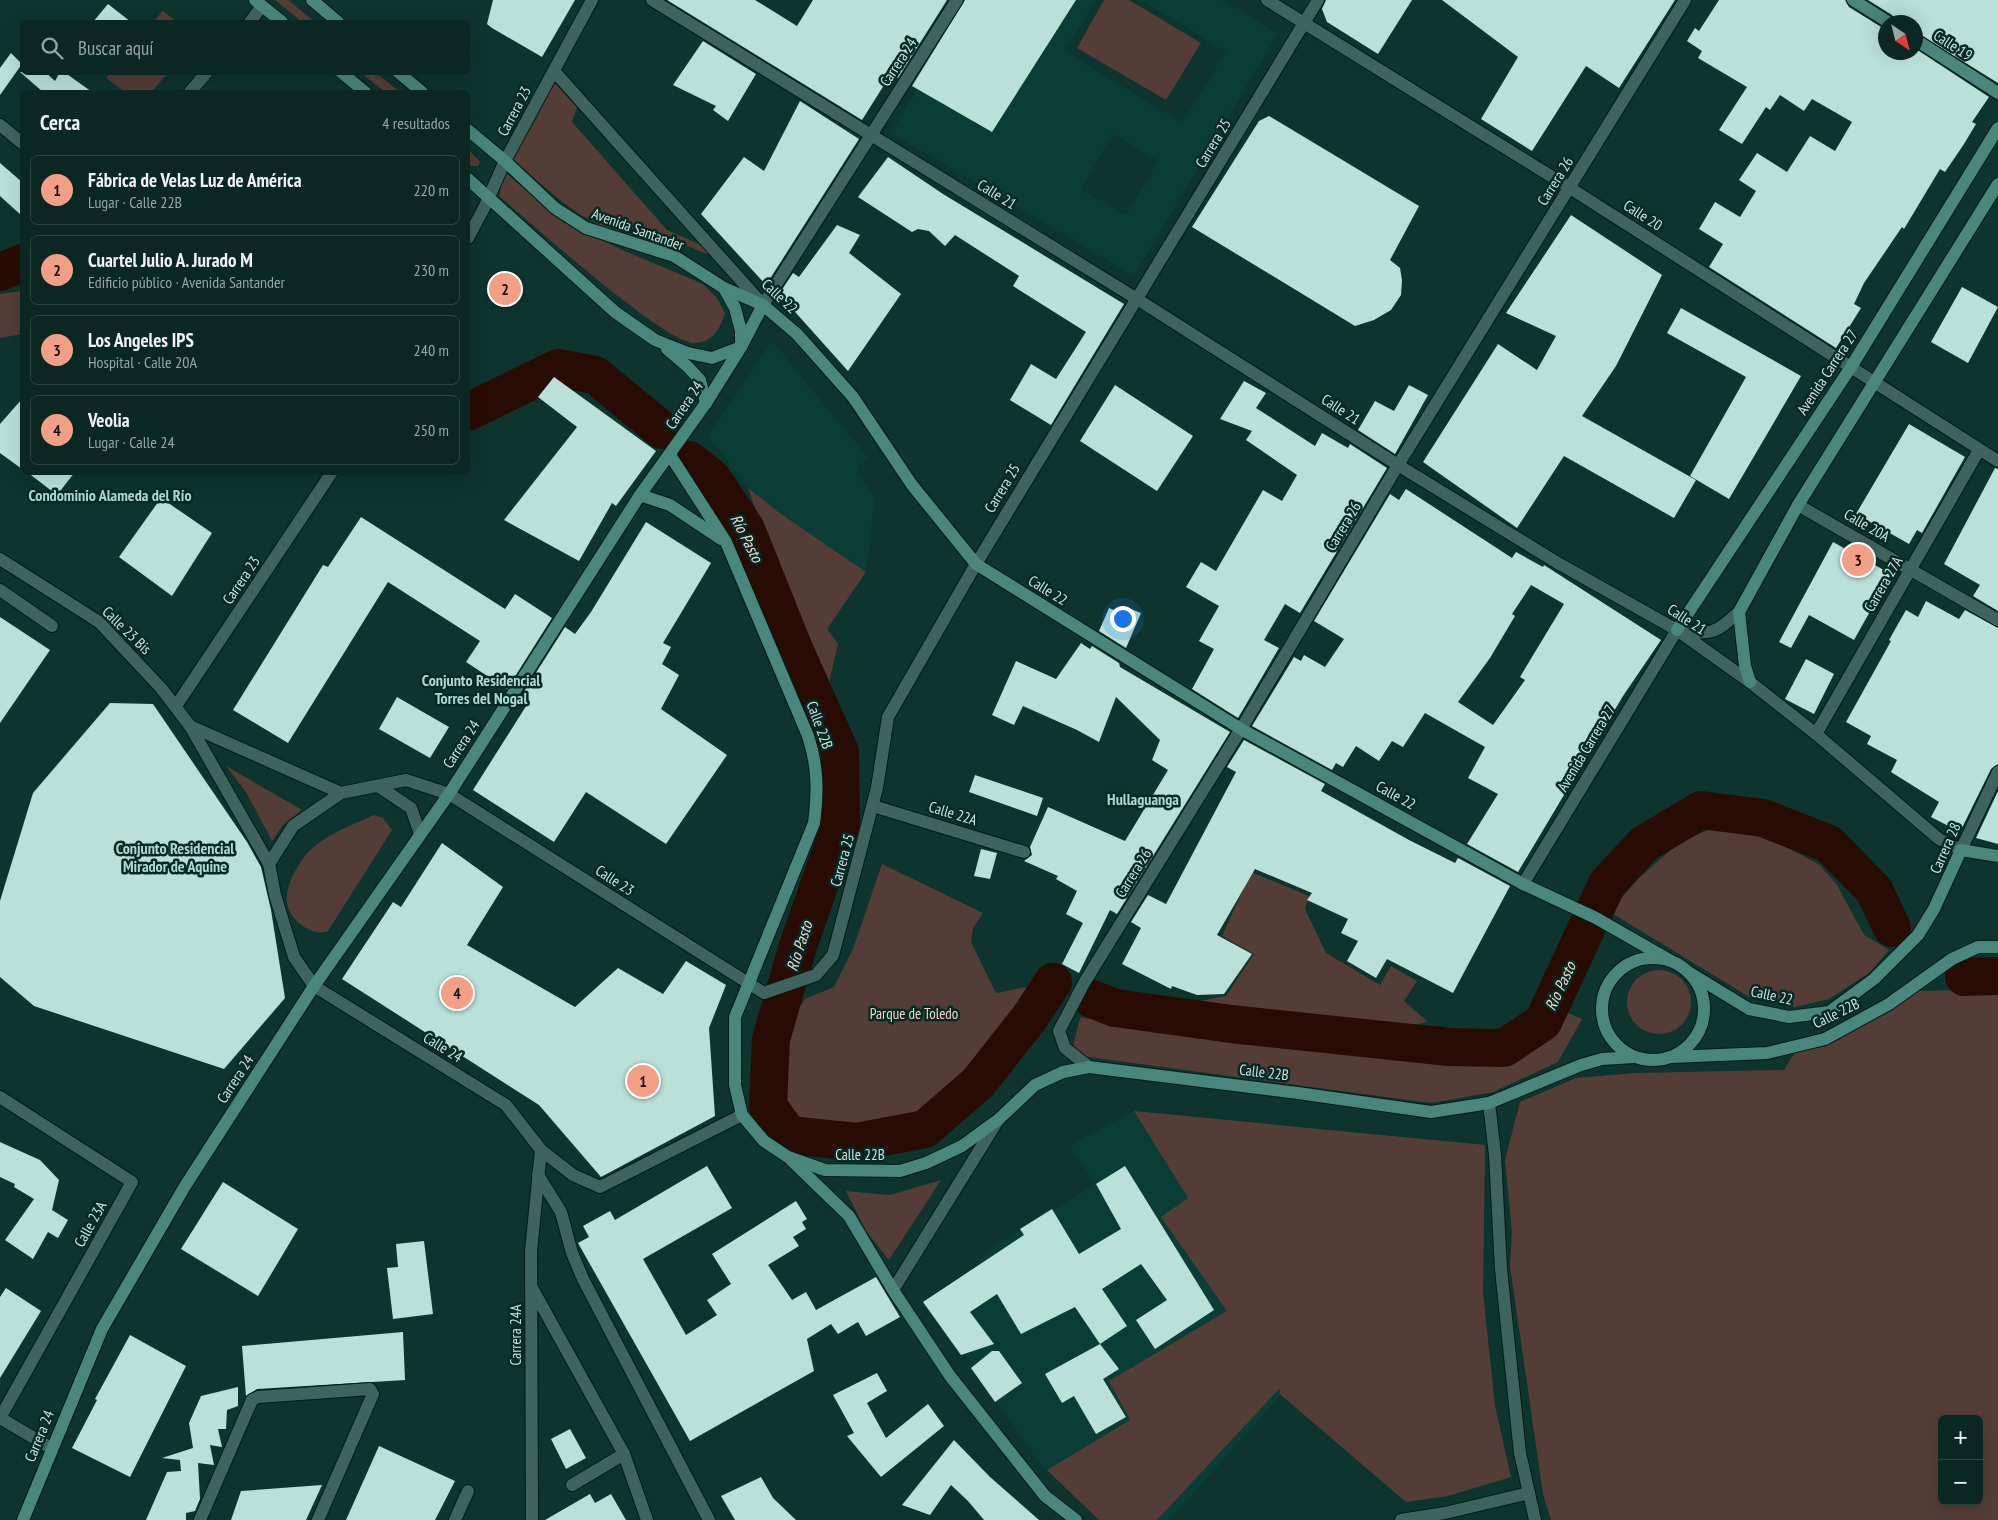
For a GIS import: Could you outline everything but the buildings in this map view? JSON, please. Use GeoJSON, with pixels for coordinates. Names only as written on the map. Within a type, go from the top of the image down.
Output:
{"type":"FeatureCollection","features":[{"type":"Feature","properties":{"kind":"main road"},"geometry":{"type":"LineString","coordinates":[[312,0],[336,20]]}},
{"type":"Feature","properties":{"kind":"main road"},"geometry":{"type":"LineString","coordinates":[[1853,0],[1878,16]]}},
{"type":"Feature","properties":{"kind":"main road"},"geometry":{"type":"LineString","coordinates":[[259,3],[280,20]]}},
{"type":"Feature","properties":{"kind":"main road","name":"Calle 19"},"geometry":{"type":"LineString","coordinates":[[1923,45],[1998,93]]}},
{"type":"Feature","properties":{"kind":"main road"},"geometry":{"type":"LineString","coordinates":[[345,75],[363,90]]}},
{"type":"Feature","properties":{"kind":"main road"},"geometry":{"type":"LineString","coordinates":[[402,75],[420,90]]}},
{"type":"Feature","properties":{"kind":"main road","name":"Avenida Carrera 27"},"geometry":{"type":"LineString","coordinates":[[1677,630],[1851,367],[1998,128]]}},
{"type":"Feature","properties":{"kind":"main road","name":"Avenida Santander"},"geometry":{"type":"LineString","coordinates":[[470,132],[505,161],[555,208],[586,228],[674,256],[724,288],[735,308],[741,331],[741,347]]}},
{"type":"Feature","properties":{"kind":"main road"},"geometry":{"type":"LineString","coordinates":[[470,181],[615,312],[688,366],[700,380],[706,403]]}},
{"type":"Feature","properties":{"kind":"main road"},"geometry":{"type":"LineString","coordinates":[[1750,682],[1744,666],[1739,612],[1798,505],[1998,184]]}},
{"type":"Feature","properties":{"kind":"main road"},"geometry":{"type":"LineString","coordinates":[[724,288],[763,305]]}},
{"type":"Feature","properties":{"kind":"main road","name":"Carrera 24"},"geometry":{"type":"LineString","coordinates":[[23,1520],[51,1448],[102,1329],[185,1186],[314,986],[449,794],[640,495],[672,453],[706,403],[741,347],[763,305]]}},
{"type":"Feature","properties":{"kind":"main road","name":"Calle 22"},"geometry":{"type":"LineString","coordinates":[[763,305],[797,334],[853,397],[912,485],[976,564],[1242,729],[1524,884],[1580,911],[1671,960]]}},
{"type":"Feature","properties":{"kind":"main road"},"geometry":{"type":"LineString","coordinates":[[655,340],[688,353],[712,358],[741,347]]}},
{"type":"Feature","properties":{"kind":"main road","name":"Calle 22B"},"geometry":{"type":"LineString","coordinates":[[672,453],[726,542],[808,736],[815,757],[818,789],[814,823],[734,1017],[735,1085],[742,1115],[764,1141],[788,1158],[825,1170],[900,1171],[926,1163],[962,1146],[999,1119],[1035,1085],[1063,1072],[1089,1067],[1431,1112],[1489,1103],[1581,1065],[1602,1059],[1634,1058]]}},
{"type":"Feature","properties":{"kind":"main road"},"geometry":{"type":"LineString","coordinates":[[640,495],[670,504],[726,542]]}},
{"type":"Feature","properties":{"kind":"main road","name":"Calle 21"},"geometry":{"type":"LineString","coordinates":[[1961,850],[1998,856]]}},
{"type":"Feature","properties":{"kind":"main road","name":"Carrera 28"},"geometry":{"type":"LineString","coordinates":[[1918,936],[1934,909],[1961,850]]}},
{"type":"Feature","properties":{"kind":"main road","name":"Calle 22"},"geometry":{"type":"LineString","coordinates":[[1690,973],[1749,1009],[1789,1018],[1829,1012],[1874,979],[1918,936]]}},
{"type":"Feature","properties":{"kind":"main road","name":"Calle 22B"},"geometry":{"type":"LineString","coordinates":[[1672,1057],[1767,1053],[1798,1047],[1825,1038],[1889,1004],[1952,959],[1978,947],[1998,948]]}},
{"type":"Feature","properties":{"kind":"main road"},"geometry":{"type":"LineString","coordinates":[[1653,957],[1671,960],[1690,973],[1701,990],[1705,1010],[1700,1030],[1689,1046],[1672,1057],[1651,1061],[1634,1058],[1619,1048],[1607,1034],[1602,1017],[1602,1000],[1608,983],[1620,969],[1636,960],[1653,957]]}},
{"type":"Feature","properties":{"kind":"main road"},"geometry":{"type":"LineString","coordinates":[[788,1158],[849,1216],[893,1290],[950,1376],[1045,1496],[1076,1520]]}},
{"type":"Feature","properties":{"kind":"street","name":"Carrera 23"},"geometry":{"type":"LineString","coordinates":[[470,234],[490,198],[505,161],[592,0]]}},
{"type":"Feature","properties":{"kind":"street","name":"Calle 21"},"geometry":{"type":"LineString","coordinates":[[652,0],[1137,299],[1398,465],[1556,562],[1677,630],[1750,682],[1816,734],[1939,839],[1961,850]]}},
{"type":"Feature","properties":{"kind":"street","name":"Carrera 24"},"geometry":{"type":"LineString","coordinates":[[763,305],[957,0]]}},
{"type":"Feature","properties":{"kind":"street","name":"Calle 20"},"geometry":{"type":"LineString","coordinates":[[1267,0],[1570,188],[1998,462]]}},
{"type":"Feature","properties":{"kind":"street","name":"Carrera 25"},"geometry":{"type":"LineString","coordinates":[[764,993],[816,975],[833,956],[873,806],[888,717],[976,564],[1318,0]]}},
{"type":"Feature","properties":{"kind":"street","name":"Carrera 26"},"geometry":{"type":"LineString","coordinates":[[1089,1067],[1065,1048],[1059,1031],[1084,983],[1242,729],[1398,465],[1685,0]]}},
{"type":"Feature","properties":{"kind":"street"},"geometry":{"type":"LineString","coordinates":[[251,20],[259,3]]}},
{"type":"Feature","properties":{"kind":"street","name":"Calle 22"},"geometry":{"type":"LineString","coordinates":[[554,70],[763,305]]}},
{"type":"Feature","properties":{"kind":"street"},"geometry":{"type":"LineString","coordinates":[[192,90],[204,75]]}},
{"type":"Feature","properties":{"kind":"street"},"geometry":{"type":"LineString","coordinates":[[0,125],[20,141]]}},
{"type":"Feature","properties":{"kind":"street","name":"Carrera 27A"},"geometry":{"type":"LineString","coordinates":[[1816,734],[1979,450]]}},
{"type":"Feature","properties":{"kind":"street","name":"Carrera 23"},"geometry":{"type":"LineString","coordinates":[[176,706],[330,475]]}},
{"type":"Feature","properties":{"kind":"street","name":"Calle 20A"},"geometry":{"type":"LineString","coordinates":[[1798,505],[1998,620]]}},
{"type":"Feature","properties":{"kind":"street","name":"Calle 23 Bis"},"geometry":{"type":"LineString","coordinates":[[0,559],[99,622],[176,706],[190,726],[269,864],[275,895],[294,957],[314,986]]}},
{"type":"Feature","properties":{"kind":"street"},"geometry":{"type":"LineString","coordinates":[[0,590],[52,626]]}},
{"type":"Feature","properties":{"kind":"street"},"geometry":{"type":"LineString","coordinates":[[1677,630],[1705,634],[1713,632],[1739,612]]}},
{"type":"Feature","properties":{"kind":"street","name":"Avenida Carrera 27"},"geometry":{"type":"LineString","coordinates":[[1524,884],[1677,630]]}},
{"type":"Feature","properties":{"kind":"street"},"geometry":{"type":"LineString","coordinates":[[190,726],[341,793]]}},
{"type":"Feature","properties":{"kind":"street","name":"Carrera 28"},"geometry":{"type":"LineString","coordinates":[[1961,850],[1998,772]]}},
{"type":"Feature","properties":{"kind":"street","name":"Calle 23"},"geometry":{"type":"LineString","coordinates":[[341,793],[406,780],[449,794],[746,984],[764,993]]}},
{"type":"Feature","properties":{"kind":"street"},"geometry":{"type":"LineString","coordinates":[[378,786],[410,808],[420,834]]}},
{"type":"Feature","properties":{"kind":"street"},"geometry":{"type":"LineString","coordinates":[[269,864],[294,826],[341,793]]}},
{"type":"Feature","properties":{"kind":"street","name":"Calle 22A"},"geometry":{"type":"LineString","coordinates":[[873,806],[1024,852]]}},
{"type":"Feature","properties":{"kind":"street","name":"Calle 24"},"geometry":{"type":"LineString","coordinates":[[314,986],[506,1105],[541,1150],[574,1175],[600,1187],[742,1115]]}},
{"type":"Feature","properties":{"kind":"street","name":"Calle 23A"},"geometry":{"type":"LineString","coordinates":[[0,1097],[132,1182],[0,1418]]}},
{"type":"Feature","properties":{"kind":"street"},"geometry":{"type":"LineString","coordinates":[[1489,1103],[1495,1155],[1501,1269],[1518,1443],[1535,1520]]}},
{"type":"Feature","properties":{"kind":"street"},"geometry":{"type":"LineString","coordinates":[[893,1290],[999,1119]]}},
{"type":"Feature","properties":{"kind":"street","name":"Carrera 24A"},"geometry":{"type":"LineString","coordinates":[[532,1520],[530,1286],[531,1251],[541,1150]]}},
{"type":"Feature","properties":{"kind":"street"},"geometry":{"type":"LineString","coordinates":[[538,1175],[561,1212],[572,1253],[583,1279],[709,1520]]}},
{"type":"Feature","properties":{"kind":"street"},"geometry":{"type":"LineString","coordinates":[[530,1286],[624,1454],[647,1520]]}},
{"type":"Feature","properties":{"kind":"street"},"geometry":{"type":"LineString","coordinates":[[200,1520],[252,1400],[258,1397],[370,1389],[373,1394],[318,1520]]}},
{"type":"Feature","properties":{"kind":"street"},"geometry":{"type":"LineString","coordinates":[[0,1418],[51,1448]]}},
{"type":"Feature","properties":{"kind":"street"},"geometry":{"type":"LineString","coordinates":[[572,1485],[624,1454]]}},
{"type":"Feature","properties":{"kind":"street"},"geometry":{"type":"LineString","coordinates":[[455,1520],[468,1491]]}},
{"type":"Feature","properties":{"kind":"street"},"geometry":{"type":"LineString","coordinates":[[1401,1520],[1445,1513],[1529,1493]]}},
{"type":"Feature","properties":{"kind":"shaded area"},"geometry":{"type":"Polygon","coordinates":[[[1076,0],[1096,0],[1065,51],[1182,123],[1226,52],[1141,0],[1223,0],[1278,33],[1134,276],[891,133],[917,89],[992,131],[1076,0]],[[1113,134],[1081,189],[1126,215],[1158,161],[1113,134]]]}},
{"type":"Feature","properties":{"kind":"shaded area"},"geometry":{"type":"Polygon","coordinates":[[[772,341],[868,457],[857,469],[875,498],[866,572],[781,514],[748,488],[708,436],[772,341]]]}},
{"type":"Feature","properties":{"kind":"shaded area"},"geometry":{"type":"Polygon","coordinates":[[[1134,1111],[1485,1145],[1483,1292],[1495,1406],[1511,1477],[1448,1496],[1406,1502],[1281,1395],[1170,1520],[1099,1520],[1040,1464],[931,1306],[995,1245],[1095,1184],[1070,1145],[1134,1111]]]}},
{"type":"Feature","properties":{"kind":"green space"},"geometry":{"type":"Polygon","coordinates":[[[275,0],[288,0],[313,20],[300,20],[275,0]]]}},
{"type":"Feature","properties":{"kind":"green space"},"geometry":{"type":"Polygon","coordinates":[[[1104,0],[1129,0],[1201,43],[1166,100],[1077,48],[1104,0]]]}},
{"type":"Feature","properties":{"kind":"green space"},"geometry":{"type":"Polygon","coordinates":[[[163,11],[174,20],[155,20],[163,11]]]}},
{"type":"Feature","properties":{"kind":"green space"},"geometry":{"type":"Polygon","coordinates":[[[109,75],[166,75],[153,90],[122,90],[106,78],[109,75]]]}},
{"type":"Feature","properties":{"kind":"green space"},"geometry":{"type":"Polygon","coordinates":[[[364,75],[379,75],[397,90],[382,90],[364,75]]]}},
{"type":"Feature","properties":{"kind":"green space"},"geometry":{"type":"Polygon","coordinates":[[[553,81],[577,107],[572,122],[667,230],[699,244],[708,250],[707,254],[669,240],[631,235],[602,226],[575,211],[513,159],[553,81]]]}},
{"type":"Feature","properties":{"kind":"green space"},"geometry":{"type":"Polygon","coordinates":[[[470,151],[480,162],[478,166],[470,164],[470,151]]]}},
{"type":"Feature","properties":{"kind":"green space"},"geometry":{"type":"Polygon","coordinates":[[[506,173],[548,209],[581,230],[620,249],[703,284],[717,298],[725,313],[715,334],[707,340],[695,343],[680,338],[628,304],[499,196],[501,189],[497,186],[506,173]]]}},
{"type":"Feature","properties":{"kind":"green space"},"geometry":{"type":"Polygon","coordinates":[[[20,291],[20,334],[0,338],[0,294],[20,291]]]}},
{"type":"Feature","properties":{"kind":"green space"},"geometry":{"type":"Polygon","coordinates":[[[748,488],[781,514],[866,572],[827,629],[838,644],[829,683],[776,567],[748,488]]]}},
{"type":"Feature","properties":{"kind":"green space"},"geometry":{"type":"Polygon","coordinates":[[[226,766],[302,810],[283,825],[272,841],[246,792],[226,766]]]}},
{"type":"Feature","properties":{"kind":"green space"},"geometry":{"type":"Polygon","coordinates":[[[374,815],[383,818],[392,830],[328,931],[315,932],[308,929],[296,920],[288,907],[288,889],[295,871],[305,856],[320,842],[374,815]]]}},
{"type":"Feature","properties":{"kind":"green space"},"geometry":{"type":"Polygon","coordinates":[[[1719,826],[1754,830],[1820,865],[1837,885],[1864,935],[1889,950],[1869,973],[1829,999],[1795,1007],[1751,998],[1610,912],[1638,879],[1681,841],[1719,826]]]}},
{"type":"Feature","properties":{"kind":"green space","name":"Parque de Toledo"},"geometry":{"type":"Polygon","coordinates":[[[882,864],[983,913],[973,928],[971,942],[996,993],[1037,985],[1036,999],[994,1052],[948,1094],[914,1120],[878,1131],[835,1131],[798,1124],[782,1106],[781,1059],[792,1019],[805,999],[834,987],[853,949],[882,864]]]}},
{"type":"Feature","properties":{"kind":"green space"},"geometry":{"type":"Polygon","coordinates":[[[1251,872],[1309,896],[1305,909],[1326,953],[1380,985],[1391,966],[1417,981],[1404,1001],[1428,1022],[1379,1031],[1256,1019],[1200,1001],[1226,996],[1254,954],[1222,936],[1251,872]]]}},
{"type":"Feature","properties":{"kind":"green space"},"geometry":{"type":"Polygon","coordinates":[[[1653,970],[1665,970],[1682,979],[1689,990],[1691,1002],[1689,1014],[1682,1025],[1665,1034],[1653,1034],[1641,1029],[1632,1020],[1627,1008],[1627,996],[1632,984],[1641,975],[1653,970]]]}},
{"type":"Feature","properties":{"kind":"green space"},"geometry":{"type":"Polygon","coordinates":[[[1981,990],[1998,995],[1998,1520],[1551,1520],[1543,1494],[1510,1266],[1512,1232],[1505,1160],[1520,1102],[1576,1078],[1635,1073],[1784,1070],[1798,1047],[1911,991],[1981,990]]]}},
{"type":"Feature","properties":{"kind":"green space"},"geometry":{"type":"Polygon","coordinates":[[[1552,1006],[1582,1019],[1558,1062],[1493,1092],[1431,1103],[1081,1056],[1073,1046],[1080,1018],[1449,1047],[1504,1048],[1543,1022],[1552,1006]]]}},
{"type":"Feature","properties":{"kind":"green space"},"geometry":{"type":"Polygon","coordinates":[[[1134,1111],[1485,1145],[1483,1292],[1495,1406],[1511,1477],[1448,1496],[1406,1502],[1281,1395],[1279,1389],[1157,1520],[1099,1520],[1047,1470],[1130,1420],[1109,1381],[1227,1311],[1161,1217],[1188,1198],[1134,1111]]]}},
{"type":"Feature","properties":{"kind":"green space"},"geometry":{"type":"Polygon","coordinates":[[[941,1180],[889,1260],[866,1231],[846,1191],[890,1195],[941,1180]]]}},
{"type":"Feature","properties":{"kind":"waterway","name":"Río Pasto"},"geometry":{"type":"LineString","coordinates":[[0,272],[20,264]]}},
{"type":"Feature","properties":{"kind":"waterway","name":"Río Pasto"},"geometry":{"type":"LineString","coordinates":[[470,411],[558,368],[595,375],[662,430]]}},
{"type":"Feature","properties":{"kind":"waterway","name":"Río Pasto"},"geometry":{"type":"LineString","coordinates":[[689,460],[712,478],[746,529],[794,649],[840,752],[841,823],[798,946],[771,1039],[768,1106],[789,1135],[857,1142],[925,1129],[978,1083],[1030,1017],[1053,982]]}},
{"type":"Feature","properties":{"kind":"waterway","name":"Río Pasto"},"geometry":{"type":"LineString","coordinates":[[1092,999],[1115,1008],[1231,1024],[1449,1047],[1504,1048],[1543,1022],[1607,884],[1644,844],[1701,810],[1763,818],[1829,844],[1874,890],[1892,928]]}},
{"type":"Feature","properties":{"kind":"waterway","name":"Río Pasto"},"geometry":{"type":"LineString","coordinates":[[1964,977],[1998,976]]}},
{"type":"Feature","properties":{"kind":"place","name":"Cuartel Julio A. Jurado M"},"geometry":{"type":"Point","coordinates":[505,289]}},
{"type":"Feature","properties":{"kind":"place","name":"Los Angeles IPS"},"geometry":{"type":"Point","coordinates":[1858,560]}},
{"type":"Feature","properties":{"kind":"place","name":"Veolia"},"geometry":{"type":"Point","coordinates":[457,993]}},
{"type":"Feature","properties":{"kind":"place","name":"Fábrica de Velas Luz de América"},"geometry":{"type":"Point","coordinates":[643,1081]}},
{"type":"Feature","properties":{"kind":"district","name":"Condominio Alameda del Río"},"geometry":{"type":"Point","coordinates":[110,495]}},
{"type":"Feature","properties":{"kind":"district","name":"Conjunto Residencial Torres del Nogal"},"geometry":{"type":"Point","coordinates":[481,689]}},
{"type":"Feature","properties":{"kind":"district","name":"Hullaguanga"},"geometry":{"type":"Point","coordinates":[1143,799]}},
{"type":"Feature","properties":{"kind":"district","name":"Conjunto Residencial Mirador de Aquine"},"geometry":{"type":"Point","coordinates":[175,857]}}]}
